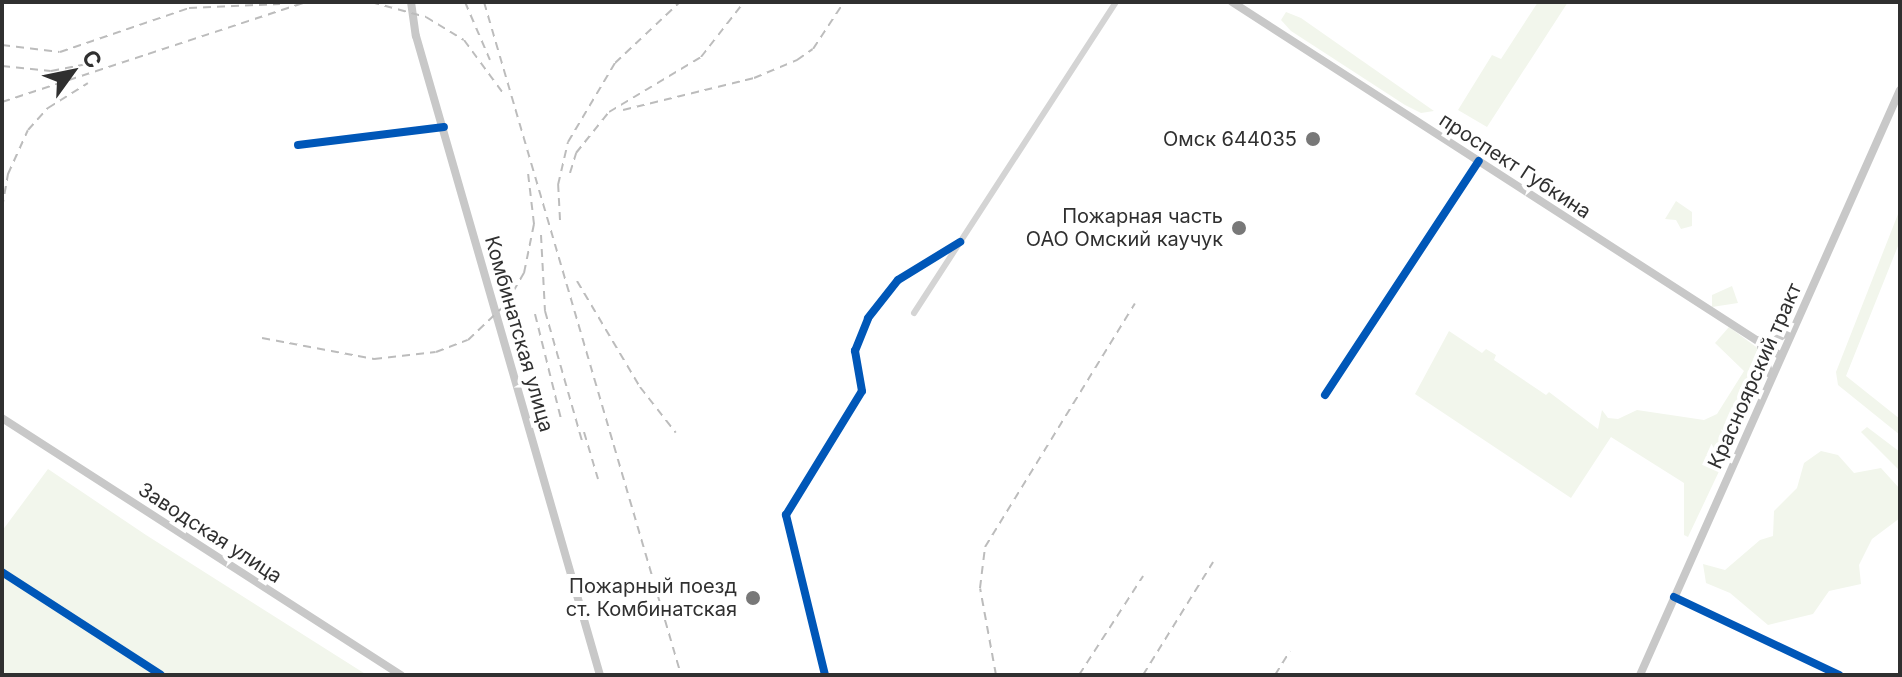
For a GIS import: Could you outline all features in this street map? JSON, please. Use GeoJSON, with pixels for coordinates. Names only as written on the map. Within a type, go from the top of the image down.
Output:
{"type":"FeatureCollection","features":[{"type":"Feature","properties":{"kind":"main road","name":"Комбинатская улица"},"geometry":{"type":"LineString","coordinates":[[411,2],[416,36],[600,675]]}},
{"type":"Feature","properties":{"kind":"main road","name":"проспект Губкина"},"geometry":{"type":"LineString","coordinates":[[1232,2],[1781,356]]}},
{"type":"Feature","properties":{"kind":"main road","name":"Красноярский тракт"},"geometry":{"type":"LineString","coordinates":[[1640,675],[1900,90]]}},
{"type":"Feature","properties":{"kind":"main road"},"geometry":{"type":"LineString","coordinates":[[1752,338],[1774,341],[1795,325]]}},
{"type":"Feature","properties":{"kind":"main road"},"geometry":{"type":"LineString","coordinates":[[1752,338],[1769,358],[1769,383]]}},
{"type":"Feature","properties":{"kind":"main road","name":"Заводская улица"},"geometry":{"type":"LineString","coordinates":[[2,418],[401,675]]}},
{"type":"Feature","properties":{"kind":"street"},"geometry":{"type":"LineString","coordinates":[[914,313],[1116,2]]}},
{"type":"Feature","properties":{"kind":"street"},"geometry":{"type":"LineString","coordinates":[[298,145],[444,127]]}},
{"type":"Feature","properties":{"kind":"street"},"geometry":{"type":"LineString","coordinates":[[1325,395],[1479,161]]}},
{"type":"Feature","properties":{"kind":"street"},"geometry":{"type":"LineString","coordinates":[[825,675],[786,515],[862,391],[855,351],[873,310],[917,265],[960,242]]}},
{"type":"Feature","properties":{"kind":"street"},"geometry":{"type":"LineString","coordinates":[[2,572],[161,675]]}},
{"type":"Feature","properties":{"kind":"street"},"geometry":{"type":"LineString","coordinates":[[1674,597],[1839,675]]}},
{"type":"Feature","properties":{"kind":"shaded area"},"geometry":{"type":"Polygon","coordinates":[[[1538,2],[1568,2],[1487,127],[1458,110],[1492,55],[1501,59],[1538,2]]]}},
{"type":"Feature","properties":{"kind":"shaded area"},"geometry":{"type":"Polygon","coordinates":[[[1286,12],[1301,18],[1434,111],[1421,113],[1405,105],[1291,31],[1281,20],[1286,12]]]}},
{"type":"Feature","properties":{"kind":"shaded area"},"geometry":{"type":"Polygon","coordinates":[[[1676,201],[1692,212],[1692,226],[1681,229],[1676,220],[1665,219],[1676,201]]]}},
{"type":"Feature","properties":{"kind":"shaded area"},"geometry":{"type":"Polygon","coordinates":[[[1900,209],[1900,241],[1846,376],[1900,419],[1900,435],[1838,385],[1836,372],[1900,209]]]}},
{"type":"Feature","properties":{"kind":"shaded area"},"geometry":{"type":"Polygon","coordinates":[[[1732,286],[1738,303],[1712,307],[1712,295],[1732,286]]]}},
{"type":"Feature","properties":{"kind":"shaded area"},"geometry":{"type":"Polygon","coordinates":[[[1729,327],[1763,352],[1766,372],[1688,537],[1684,535],[1684,483],[1611,437],[1571,498],[1415,394],[1449,331],[1482,353],[1486,349],[1496,355],[1494,360],[1546,395],[1549,392],[1598,429],[1602,410],[1608,418],[1618,419],[1637,410],[1704,420],[1717,414],[1744,371],[1715,343],[1729,327]]]}},
{"type":"Feature","properties":{"kind":"shaded area"},"geometry":{"type":"Polygon","coordinates":[[[1867,427],[1900,452],[1900,471],[1861,432],[1867,427]]]}},
{"type":"Feature","properties":{"kind":"shaded area"},"geometry":{"type":"Polygon","coordinates":[[[1821,451],[1838,455],[1854,473],[1881,468],[1900,489],[1900,518],[1872,539],[1859,565],[1861,584],[1829,591],[1813,614],[1768,625],[1730,593],[1706,583],[1703,564],[1725,570],[1760,540],[1773,536],[1774,511],[1797,488],[1804,463],[1821,451]]]}},
{"type":"Feature","properties":{"kind":"shaded area"},"geometry":{"type":"Polygon","coordinates":[[[48,469],[367,675],[2,675],[2,531],[48,469]]]}},
{"type":"Feature","properties":{"kind":"railway"},"geometry":{"type":"LineString","coordinates":[[2,102],[307,2]]}},
{"type":"Feature","properties":{"kind":"railway"},"geometry":{"type":"LineString","coordinates":[[371,2],[426,17],[464,40],[503,93]]}},
{"type":"Feature","properties":{"kind":"railway"},"geometry":{"type":"LineString","coordinates":[[465,2],[490,60]]}},
{"type":"Feature","properties":{"kind":"railway"},"geometry":{"type":"LineString","coordinates":[[484,2],[681,675]]}},
{"type":"Feature","properties":{"kind":"railway"},"geometry":{"type":"LineString","coordinates":[[560,220],[558,185],[568,142],[615,63],[680,2]]}},
{"type":"Feature","properties":{"kind":"railway"},"geometry":{"type":"LineString","coordinates":[[570,173],[576,153],[609,112],[701,57],[744,2]]}},
{"type":"Feature","properties":{"kind":"railway"},"geometry":{"type":"LineString","coordinates":[[623,110],[754,78],[797,60],[813,49],[844,2]]}},
{"type":"Feature","properties":{"kind":"railway"},"geometry":{"type":"LineString","coordinates":[[2,45],[60,52],[189,8],[280,4]]}},
{"type":"Feature","properties":{"kind":"railway"},"geometry":{"type":"LineString","coordinates":[[2,66],[51,71],[88,64]]}},
{"type":"Feature","properties":{"kind":"railway"},"geometry":{"type":"LineString","coordinates":[[2,208],[8,174],[28,130],[48,108],[88,83]]}},
{"type":"Feature","properties":{"kind":"railway"},"geometry":{"type":"LineString","coordinates":[[262,338],[374,359],[436,352],[468,340],[506,304],[524,273],[534,224],[528,173]]}},
{"type":"Feature","properties":{"kind":"railway"},"geometry":{"type":"LineString","coordinates":[[541,235],[545,311],[583,444]]}},
{"type":"Feature","properties":{"kind":"railway"},"geometry":{"type":"LineString","coordinates":[[577,281],[640,387],[676,433]]}},
{"type":"Feature","properties":{"kind":"railway"},"geometry":{"type":"LineString","coordinates":[[996,675],[980,588],[985,547],[1135,303]]}},
{"type":"Feature","properties":{"kind":"railway"},"geometry":{"type":"LineString","coordinates":[[535,314],[561,419]]}},
{"type":"Feature","properties":{"kind":"railway"},"geometry":{"type":"LineString","coordinates":[[584,432],[598,479]]}},
{"type":"Feature","properties":{"kind":"railway"},"geometry":{"type":"LineString","coordinates":[[1143,675],[1213,562]]}},
{"type":"Feature","properties":{"kind":"railway"},"geometry":{"type":"LineString","coordinates":[[1079,675],[1143,576]]}},
{"type":"Feature","properties":{"kind":"railway"},"geometry":{"type":"LineString","coordinates":[[1275,675],[1290,651]]}},
{"type":"Feature","properties":{"kind":"cycle path"},"geometry":{"type":"LineString","coordinates":[[298,145],[444,127]]}},
{"type":"Feature","properties":{"kind":"cycle path"},"geometry":{"type":"LineString","coordinates":[[1325,395],[1479,161]]}},
{"type":"Feature","properties":{"kind":"cycle path"},"geometry":{"type":"LineString","coordinates":[[825,675],[786,515],[862,391],[855,351],[868,318],[898,280],[960,242]]}},
{"type":"Feature","properties":{"kind":"cycle path"},"geometry":{"type":"LineString","coordinates":[[2,572],[161,675]]}},
{"type":"Feature","properties":{"kind":"cycle path"},"geometry":{"type":"LineString","coordinates":[[1674,597],[1839,675]]}},
{"type":"Feature","properties":{"kind":"place","name":"Омск 644035"},"geometry":{"type":"Point","coordinates":[1313,139]}},
{"type":"Feature","properties":{"kind":"place","name":"Пожарная часть ОАО Омский каучук"},"geometry":{"type":"Point","coordinates":[1239,228]}},
{"type":"Feature","properties":{"kind":"place","name":"Пожарный поезд ст. Комбинатская"},"geometry":{"type":"Point","coordinates":[753,598]}}]}
